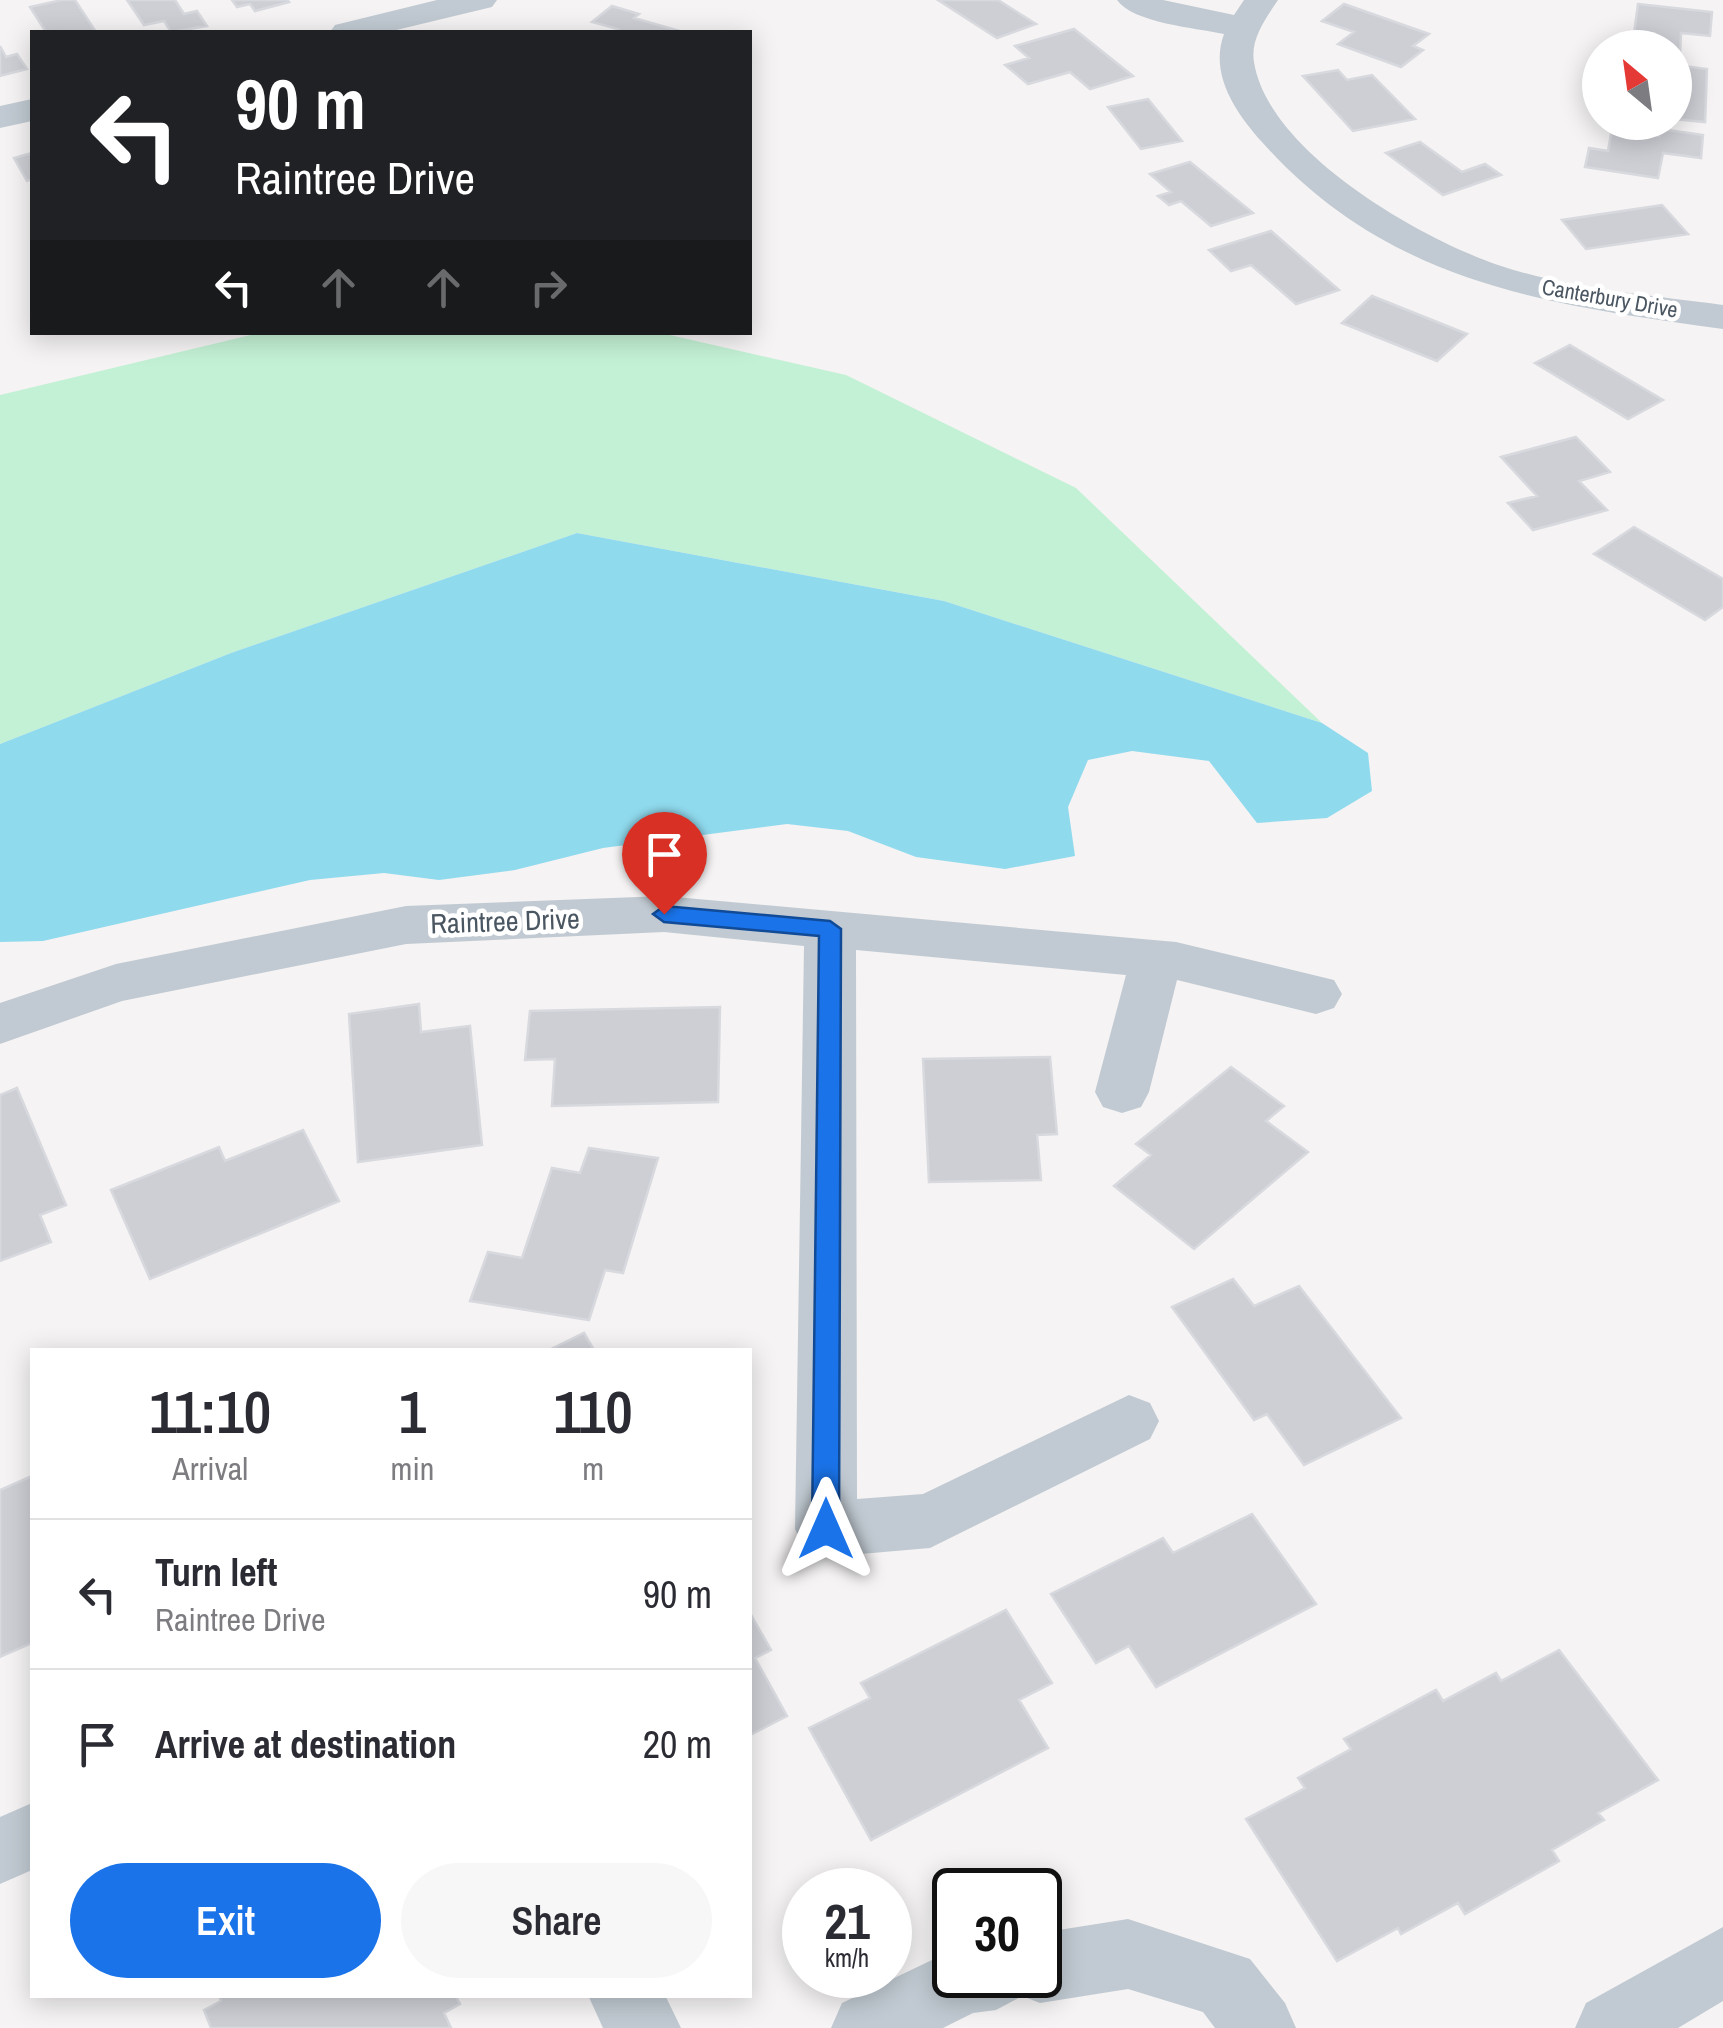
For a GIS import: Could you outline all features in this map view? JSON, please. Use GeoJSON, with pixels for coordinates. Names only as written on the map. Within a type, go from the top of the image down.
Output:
{"type":"FeatureCollection","features":[{"type":"Feature","properties":{"kind":"street"},"geometry":{"type":"LineString","coordinates":[[1134,0],[1160,10],[1251,14]]}},
{"type":"Feature","properties":{"kind":"street"},"geometry":{"type":"LineString","coordinates":[[356,30],[474,2],[495,30]]}},
{"type":"Feature","properties":{"kind":"street","name":"Canterbury Drive"},"geometry":{"type":"LineString","coordinates":[[1251,14],[1236,62],[1254,110],[1292,154],[1366,214],[1454,262],[1557,293],[1723,316]]}},
{"type":"Feature","properties":{"kind":"street"},"geometry":{"type":"LineString","coordinates":[[0,118],[30,110]]}},
{"type":"Feature","properties":{"kind":"street","name":"Raintree Drive"},"geometry":{"type":"LineString","coordinates":[[0,1024],[116,983],[406,925],[664,914],[1156,960],[1316,994]]}},
{"type":"Feature","properties":{"kind":"street"},"geometry":{"type":"LineString","coordinates":[[830,929],[826,1529],[930,1521],[1129,1421]]}},
{"type":"Feature","properties":{"kind":"street"},"geometry":{"type":"LineString","coordinates":[[1122,1092],[1156,960]]}},
{"type":"Feature","properties":{"kind":"street"},"geometry":{"type":"LineString","coordinates":[[0,1851],[30,1837]]}},
{"type":"Feature","properties":{"kind":"street"},"geometry":{"type":"LineString","coordinates":[[1062,1964],[1128,1954],[1225,1984],[1260,2028]]}},
{"type":"Feature","properties":{"kind":"street"},"geometry":{"type":"LineString","coordinates":[[1611,2028],[1723,1962]]}},
{"type":"Feature","properties":{"kind":"street"},"geometry":{"type":"LineString","coordinates":[[866,2028],[932,1997]]}},
{"type":"Feature","properties":{"kind":"street"},"geometry":{"type":"LineString","coordinates":[[625,1998],[645,2028]]}},
{"type":"Feature","properties":{"kind":"green space"},"geometry":{"type":"Polygon","coordinates":[[[250,335],[670,335],[846,375],[1076,488],[1322,723],[944,601],[577,533],[231,653],[0,744],[0,395],[250,335]]]}},
{"type":"Feature","properties":{"kind":"water"},"geometry":{"type":"Polygon","coordinates":[[[577,533],[944,601],[1322,723],[1368,753],[1372,791],[1327,818],[1257,823],[1209,761],[1132,751],[1088,760],[1068,807],[1075,856],[1005,869],[916,857],[848,831],[787,824],[603,848],[515,870],[439,880],[384,873],[310,880],[43,941],[0,942],[0,744],[231,653],[577,533]]]}},
{"type":"Feature","properties":{"kind":"building"},"geometry":{"type":"Polygon","coordinates":[[[75,0],[95,30],[45,30],[30,7],[75,0]]]}},
{"type":"Feature","properties":{"kind":"building"},"geometry":{"type":"Polygon","coordinates":[[[127,0],[175,0],[184,14],[197,11],[207,26],[170,30],[164,21],[144,25],[127,0]]]}},
{"type":"Feature","properties":{"kind":"building"},"geometry":{"type":"Polygon","coordinates":[[[232,0],[289,2],[255,11],[250,4],[237,7],[232,0]]]}},
{"type":"Feature","properties":{"kind":"building"},"geometry":{"type":"Polygon","coordinates":[[[938,0],[998,0],[1036,24],[997,38],[938,0]]]}},
{"type":"Feature","properties":{"kind":"building"},"geometry":{"type":"Polygon","coordinates":[[[1344,4],[1429,34],[1413,46],[1423,50],[1401,67],[1338,44],[1354,32],[1322,21],[1344,4]]]}},
{"type":"Feature","properties":{"kind":"building"},"geometry":{"type":"Polygon","coordinates":[[[1638,4],[1712,12],[1710,36],[1692,34],[1692,30],[1634,30],[1638,4]]]}},
{"type":"Feature","properties":{"kind":"building"},"geometry":{"type":"Polygon","coordinates":[[[612,6],[639,14],[634,18],[676,30],[617,30],[592,22],[612,6]]]}},
{"type":"Feature","properties":{"kind":"building"},"geometry":{"type":"Polygon","coordinates":[[[1074,29],[1133,76],[1090,89],[1070,72],[1028,84],[1005,65],[1029,58],[1015,46],[1074,29]]]}},
{"type":"Feature","properties":{"kind":"building"},"geometry":{"type":"Polygon","coordinates":[[[0,46],[6,57],[17,54],[27,69],[0,76],[0,46]]]}},
{"type":"Feature","properties":{"kind":"building"},"geometry":{"type":"Polygon","coordinates":[[[1692,67],[1707,69],[1705,122],[1692,121],[1692,67]]]}},
{"type":"Feature","properties":{"kind":"building"},"geometry":{"type":"Polygon","coordinates":[[[1338,70],[1347,80],[1372,75],[1415,119],[1353,131],[1303,76],[1338,70]]]}},
{"type":"Feature","properties":{"kind":"building"},"geometry":{"type":"Polygon","coordinates":[[[1148,99],[1182,141],[1141,149],[1108,107],[1148,99]]]}},
{"type":"Feature","properties":{"kind":"building"},"geometry":{"type":"Polygon","coordinates":[[[1692,133],[1703,135],[1701,158],[1663,153],[1658,178],[1585,167],[1589,148],[1608,151],[1610,140],[1692,140],[1692,133]]]}},
{"type":"Feature","properties":{"kind":"building"},"geometry":{"type":"Polygon","coordinates":[[[1420,142],[1462,172],[1485,164],[1501,175],[1443,195],[1386,153],[1420,142]]]}},
{"type":"Feature","properties":{"kind":"building"},"geometry":{"type":"Polygon","coordinates":[[[30,154],[30,180],[27,181],[14,158],[30,154]]]}},
{"type":"Feature","properties":{"kind":"building"},"geometry":{"type":"Polygon","coordinates":[[[1190,162],[1253,213],[1211,226],[1181,201],[1169,205],[1158,196],[1171,192],[1150,174],[1190,162]]]}},
{"type":"Feature","properties":{"kind":"building"},"geometry":{"type":"Polygon","coordinates":[[[1662,205],[1688,234],[1586,249],[1562,220],[1662,205]]]}},
{"type":"Feature","properties":{"kind":"building"},"geometry":{"type":"Polygon","coordinates":[[[1271,231],[1339,290],[1296,304],[1251,265],[1231,271],[1209,250],[1271,231]]]}},
{"type":"Feature","properties":{"kind":"building"},"geometry":{"type":"Polygon","coordinates":[[[1372,296],[1467,334],[1437,361],[1342,323],[1372,296]]]}},
{"type":"Feature","properties":{"kind":"building"},"geometry":{"type":"Polygon","coordinates":[[[1570,345],[1663,400],[1628,419],[1535,363],[1570,345]]]}},
{"type":"Feature","properties":{"kind":"building"},"geometry":{"type":"Polygon","coordinates":[[[1576,437],[1610,472],[1579,481],[1607,510],[1533,530],[1508,503],[1537,496],[1501,457],[1576,437]]]}},
{"type":"Feature","properties":{"kind":"building"},"geometry":{"type":"Polygon","coordinates":[[[1634,527],[1723,579],[1723,607],[1705,620],[1594,554],[1634,527]]]}},
{"type":"Feature","properties":{"kind":"building"},"geometry":{"type":"Polygon","coordinates":[[[419,1004],[421,1032],[470,1026],[482,1145],[358,1162],[349,1014],[419,1004]]]}},
{"type":"Feature","properties":{"kind":"building"},"geometry":{"type":"Polygon","coordinates":[[[720,1007],[718,1102],[552,1106],[555,1059],[525,1060],[530,1011],[720,1007]]]}},
{"type":"Feature","properties":{"kind":"building"},"geometry":{"type":"Polygon","coordinates":[[[1050,1057],[1057,1134],[1037,1135],[1041,1180],[929,1182],[923,1059],[1050,1057]]]}},
{"type":"Feature","properties":{"kind":"building"},"geometry":{"type":"Polygon","coordinates":[[[1231,1067],[1284,1106],[1266,1121],[1308,1152],[1194,1249],[1114,1186],[1151,1155],[1136,1144],[1231,1067]]]}},
{"type":"Feature","properties":{"kind":"building"},"geometry":{"type":"Polygon","coordinates":[[[17,1088],[66,1205],[40,1215],[51,1242],[0,1261],[0,1095],[17,1088]]]}},
{"type":"Feature","properties":{"kind":"building"},"geometry":{"type":"Polygon","coordinates":[[[303,1130],[339,1201],[150,1279],[111,1190],[219,1147],[225,1161],[303,1130]]]}},
{"type":"Feature","properties":{"kind":"building"},"geometry":{"type":"Polygon","coordinates":[[[589,1148],[658,1158],[623,1273],[605,1270],[589,1320],[470,1301],[488,1252],[522,1258],[552,1168],[580,1173],[589,1148]]]}},
{"type":"Feature","properties":{"kind":"building"},"geometry":{"type":"Polygon","coordinates":[[[1233,1279],[1254,1306],[1299,1286],[1401,1418],[1304,1465],[1267,1414],[1254,1420],[1172,1307],[1233,1279]]]}},
{"type":"Feature","properties":{"kind":"building"},"geometry":{"type":"Polygon","coordinates":[[[584,1333],[593,1348],[553,1348],[584,1333]]]}},
{"type":"Feature","properties":{"kind":"building"},"geometry":{"type":"Polygon","coordinates":[[[30,1477],[30,1644],[0,1657],[0,1490],[30,1477]]]}},
{"type":"Feature","properties":{"kind":"building"},"geometry":{"type":"Polygon","coordinates":[[[1252,1514],[1316,1604],[1156,1687],[1129,1646],[1096,1663],[1051,1594],[1163,1538],[1173,1553],[1252,1514]]]}},
{"type":"Feature","properties":{"kind":"building"},"geometry":{"type":"Polygon","coordinates":[[[1006,1610],[1052,1683],[1019,1700],[1048,1748],[871,1840],[809,1728],[870,1698],[861,1683],[1006,1610]]]}},
{"type":"Feature","properties":{"kind":"building"},"geometry":{"type":"Polygon","coordinates":[[[752,1617],[771,1650],[755,1658],[787,1716],[752,1734],[752,1617]]]}},
{"type":"Feature","properties":{"kind":"building"},"geometry":{"type":"Polygon","coordinates":[[[1559,1650],[1658,1780],[1598,1813],[1604,1820],[1552,1850],[1559,1861],[1465,1914],[1458,1903],[1401,1934],[1398,1928],[1337,1961],[1246,1819],[1305,1788],[1298,1778],[1351,1749],[1344,1739],[1436,1690],[1443,1701],[1496,1673],[1501,1681],[1559,1650]]]}},
{"type":"Feature","properties":{"kind":"building"},"geometry":{"type":"Polygon","coordinates":[[[220,1998],[457,1998],[460,2004],[444,2013],[451,2028],[211,2028],[204,2010],[220,1998]]]}},
{"type":"Feature","properties":{"kind":"route"},"geometry":{"type":"LineString","coordinates":[[664,914],[830,929],[826,1529]]}}]}
